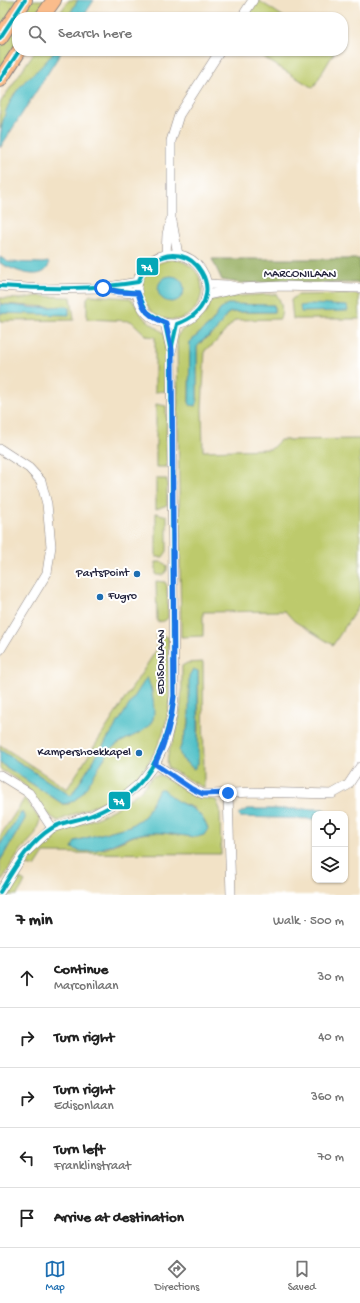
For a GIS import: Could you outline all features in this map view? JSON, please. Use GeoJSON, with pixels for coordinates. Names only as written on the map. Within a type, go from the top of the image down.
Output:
{"type":"FeatureCollection","features":[{"type":"Feature","properties":{"kind":"main road"},"geometry":{"type":"LineString","coordinates":[[17,12],[25,0]]}},
{"type":"Feature","properties":{"kind":"main road"},"geometry":{"type":"LineString","coordinates":[[46,12],[54,0]]}},
{"type":"Feature","properties":{"kind":"main road"},"geometry":{"type":"LineString","coordinates":[[0,38],[12,20]]}},
{"type":"Feature","properties":{"kind":"main road"},"geometry":{"type":"LineString","coordinates":[[0,80],[16,56]]}},
{"type":"Feature","properties":{"kind":"street"},"geometry":{"type":"LineString","coordinates":[[245,12],[253,0]]}},
{"type":"Feature","properties":{"kind":"street"},"geometry":{"type":"LineString","coordinates":[[178,255],[171,220],[172,141],[179,115],[217,56]]}},
{"type":"Feature","properties":{"kind":"street"},"geometry":{"type":"LineString","coordinates":[[166,255],[167,234],[171,220]]}},
{"type":"Feature","properties":{"kind":"street"},"geometry":{"type":"LineString","coordinates":[[166,255],[178,255],[194,262],[202,272],[207,284],[207,295],[203,306],[196,314],[187,320],[177,324],[157,321],[147,313],[140,302],[138,282],[145,267],[158,258],[166,255]]}},
{"type":"Feature","properties":{"kind":"street"},"geometry":{"type":"LineString","coordinates":[[0,286],[41,289],[103,288],[138,282]]}},
{"type":"Feature","properties":{"kind":"street","name":"MARCONILAAN"},"geometry":{"type":"LineString","coordinates":[[207,284],[227,284],[240,288]]}},
{"type":"Feature","properties":{"kind":"street","name":"MARCONILAAN"},"geometry":{"type":"LineString","coordinates":[[207,295],[240,288],[281,286],[360,288]]}},
{"type":"Feature","properties":{"kind":"street"},"geometry":{"type":"LineString","coordinates":[[103,288],[119,292],[138,293]]}},
{"type":"Feature","properties":{"kind":"street","name":"EDISONLAAN"},"geometry":{"type":"LineString","coordinates":[[166,323],[172,350]]}},
{"type":"Feature","properties":{"kind":"street","name":"EDISONLAAN"},"geometry":{"type":"LineString","coordinates":[[0,892],[23,855],[52,828],[93,814],[117,802],[139,784],[155,764],[165,744],[172,715],[174,696],[172,350],[177,324]]}},
{"type":"Feature","properties":{"kind":"street"},"geometry":{"type":"LineString","coordinates":[[0,449],[29,468],[41,481],[47,504],[51,546],[46,573],[0,650]]}},
{"type":"Feature","properties":{"kind":"street"},"geometry":{"type":"LineString","coordinates":[[155,764],[198,792],[213,794],[332,794],[348,785],[360,767]]}},
{"type":"Feature","properties":{"kind":"street"},"geometry":{"type":"LineString","coordinates":[[0,775],[29,794],[52,828]]}},
{"type":"Feature","properties":{"kind":"street"},"geometry":{"type":"LineString","coordinates":[[228,793],[230,895]]}},
{"type":"Feature","properties":{"kind":"green space"},"geometry":{"type":"Polygon","coordinates":[[[20,0],[0,30],[0,1],[20,0]]]}},
{"type":"Feature","properties":{"kind":"green space"},"geometry":{"type":"Polygon","coordinates":[[[32,0],[47,0],[39,12],[24,12],[32,0]]]}},
{"type":"Feature","properties":{"kind":"green space"},"geometry":{"type":"Polygon","coordinates":[[[69,0],[78,0],[71,12],[61,12],[69,0]]]}},
{"type":"Feature","properties":{"kind":"green space"},"geometry":{"type":"Polygon","coordinates":[[[258,0],[276,12],[250,12],[258,0]]]}},
{"type":"Feature","properties":{"kind":"green space"},"geometry":{"type":"Polygon","coordinates":[[[12,30],[12,52],[0,70],[0,48],[12,30]]]}},
{"type":"Feature","properties":{"kind":"green space"},"geometry":{"type":"Polygon","coordinates":[[[32,56],[50,56],[43,66],[14,94],[0,129],[0,103],[32,56]]]}},
{"type":"Feature","properties":{"kind":"green space"},"geometry":{"type":"Polygon","coordinates":[[[261,56],[332,56],[313,88],[261,56]]]}},
{"type":"Feature","properties":{"kind":"green space"},"geometry":{"type":"Polygon","coordinates":[[[175,259],[190,266],[199,276],[202,288],[200,299],[194,310],[185,317],[174,320],[160,317],[151,311],[143,296],[142,288],[143,280],[151,268],[166,261],[175,259]]]}},
{"type":"Feature","properties":{"kind":"green space"},"geometry":{"type":"Polygon","coordinates":[[[212,259],[360,259],[360,283],[240,283],[222,280],[212,259]]]}},
{"type":"Feature","properties":{"kind":"green space"},"geometry":{"type":"Polygon","coordinates":[[[276,294],[281,303],[281,316],[280,319],[235,320],[213,345],[205,350],[202,409],[203,451],[271,449],[280,440],[360,439],[360,604],[333,645],[294,621],[285,611],[203,612],[203,636],[181,637],[177,337],[181,331],[202,317],[211,300],[239,296],[276,294]],[[274,305],[220,310],[212,322],[190,342],[189,402],[195,406],[197,401],[197,347],[213,333],[224,317],[231,312],[274,312],[274,305]]]}},
{"type":"Feature","properties":{"kind":"green space"},"geometry":{"type":"Polygon","coordinates":[[[359,294],[360,319],[293,319],[291,300],[297,295],[359,294]]]}},
{"type":"Feature","properties":{"kind":"green space"},"geometry":{"type":"Polygon","coordinates":[[[90,295],[128,298],[133,301],[143,317],[165,334],[166,391],[155,392],[155,337],[147,336],[131,321],[87,319],[87,298],[90,295]]]}},
{"type":"Feature","properties":{"kind":"green space"},"geometry":{"type":"Polygon","coordinates":[[[38,296],[71,297],[74,320],[0,321],[0,313],[69,314],[69,308],[0,304],[0,298],[20,299],[38,296]]]}},
{"type":"Feature","properties":{"kind":"green space"},"geometry":{"type":"Polygon","coordinates":[[[156,404],[166,406],[167,467],[156,467],[156,404]]]}},
{"type":"Feature","properties":{"kind":"green space"},"geometry":{"type":"Polygon","coordinates":[[[156,479],[167,479],[167,505],[156,509],[156,479]]]}},
{"type":"Feature","properties":{"kind":"green space"},"geometry":{"type":"Polygon","coordinates":[[[156,513],[167,516],[167,551],[163,557],[156,557],[156,513]]]}},
{"type":"Feature","properties":{"kind":"green space"},"geometry":{"type":"Polygon","coordinates":[[[156,562],[163,562],[167,566],[167,570],[163,575],[156,575],[156,562]]]}},
{"type":"Feature","properties":{"kind":"green space"},"geometry":{"type":"Polygon","coordinates":[[[156,581],[165,582],[167,586],[168,618],[164,621],[157,622],[156,581]]]}},
{"type":"Feature","properties":{"kind":"green space"},"geometry":{"type":"Polygon","coordinates":[[[157,634],[168,637],[170,692],[166,721],[156,749],[141,773],[119,792],[97,805],[58,821],[44,810],[23,784],[0,769],[0,763],[63,804],[69,804],[114,746],[146,728],[153,719],[152,691],[147,678],[71,796],[0,750],[0,745],[67,789],[157,649],[157,634]]]}},
{"type":"Feature","properties":{"kind":"green space"},"geometry":{"type":"Polygon","coordinates":[[[203,662],[204,788],[168,768],[167,762],[168,753],[177,729],[180,713],[182,666],[187,663],[203,662]],[[198,671],[189,714],[189,724],[181,745],[182,759],[194,769],[199,730],[198,671]]]}},
{"type":"Feature","properties":{"kind":"green space"},"geometry":{"type":"Polygon","coordinates":[[[160,775],[197,797],[216,800],[220,809],[221,854],[44,853],[35,867],[23,864],[43,841],[50,836],[99,817],[118,807],[140,791],[153,776],[160,775]],[[159,789],[145,817],[130,826],[75,841],[105,849],[136,835],[154,832],[197,837],[194,808],[178,802],[159,789]]]}},
{"type":"Feature","properties":{"kind":"green space"},"geometry":{"type":"Polygon","coordinates":[[[25,798],[40,820],[35,835],[21,850],[0,883],[0,861],[18,831],[22,812],[0,845],[0,836],[25,798]]]}},
{"type":"Feature","properties":{"kind":"green space"},"geometry":{"type":"Polygon","coordinates":[[[15,879],[20,879],[25,882],[17,895],[5,895],[15,879]]]}},
{"type":"Feature","properties":{"kind":"water"},"geometry":{"type":"Polygon","coordinates":[[[78,0],[94,0],[86,12],[71,12],[78,0]]]}},
{"type":"Feature","properties":{"kind":"water"},"geometry":{"type":"Polygon","coordinates":[[[50,56],[59,56],[0,148],[1,129],[9,103],[26,80],[45,63],[50,56]]]}},
{"type":"Feature","properties":{"kind":"water"},"geometry":{"type":"Polygon","coordinates":[[[0,257],[8,262],[48,262],[49,264],[46,270],[41,273],[27,273],[0,263],[0,257]]]}},
{"type":"Feature","properties":{"kind":"water"},"geometry":{"type":"Polygon","coordinates":[[[171,276],[180,280],[184,289],[180,298],[171,302],[162,298],[158,289],[162,280],[171,276]]]}},
{"type":"Feature","properties":{"kind":"water"},"geometry":{"type":"Polygon","coordinates":[[[0,304],[37,308],[65,306],[69,308],[69,315],[0,313],[0,304]]]}},
{"type":"Feature","properties":{"kind":"water"},"geometry":{"type":"Polygon","coordinates":[[[227,304],[274,305],[274,312],[231,312],[227,314],[215,332],[202,341],[197,347],[197,401],[195,406],[190,405],[190,342],[212,322],[220,310],[227,304]]]}},
{"type":"Feature","properties":{"kind":"water"},"geometry":{"type":"Polygon","coordinates":[[[312,304],[347,306],[348,311],[301,312],[300,306],[312,304]]]}},
{"type":"Feature","properties":{"kind":"water"},"geometry":{"type":"Polygon","coordinates":[[[193,669],[198,671],[198,764],[194,769],[182,759],[179,751],[189,724],[189,676],[193,669]]]}},
{"type":"Feature","properties":{"kind":"water"},"geometry":{"type":"Polygon","coordinates":[[[147,677],[154,714],[150,724],[147,728],[116,745],[109,751],[86,788],[72,802],[63,804],[0,763],[0,750],[71,796],[147,677]]]}},
{"type":"Feature","properties":{"kind":"water"},"geometry":{"type":"Polygon","coordinates":[[[159,789],[164,789],[170,796],[199,814],[204,820],[208,829],[204,835],[197,837],[144,833],[129,837],[96,850],[80,851],[72,848],[75,841],[130,826],[145,816],[159,789]]]}},
{"type":"Feature","properties":{"kind":"water"},"geometry":{"type":"Polygon","coordinates":[[[248,809],[323,809],[326,811],[312,811],[312,819],[240,817],[238,814],[248,809]]]}},
{"type":"Feature","properties":{"kind":"water"},"geometry":{"type":"Polygon","coordinates":[[[22,811],[25,819],[0,861],[0,845],[22,811]]]}},
{"type":"Feature","properties":{"kind":"transit line","name":"74"},"geometry":{"type":"LineString","coordinates":[[17,12],[25,0]]}},
{"type":"Feature","properties":{"kind":"transit line","name":"74"},"geometry":{"type":"LineString","coordinates":[[0,38],[12,20]]}},
{"type":"Feature","properties":{"kind":"transit line","name":"74"},"geometry":{"type":"LineString","coordinates":[[0,80],[16,56]]}},
{"type":"Feature","properties":{"kind":"transit line","name":"74"},"geometry":{"type":"LineString","coordinates":[[0,286],[69,288],[121,285],[138,282],[148,266],[164,256],[179,256],[192,261],[202,272],[206,286],[205,300],[195,314],[177,324],[171,350],[174,696],[166,735],[151,768],[140,783],[127,795],[111,806],[92,815],[61,823],[43,834],[22,857],[0,892]]}},
{"type":"Feature","properties":{"kind":"transit line","name":"74"},"geometry":{"type":"LineString","coordinates":[[105,289],[138,293],[147,312],[165,323],[172,357]]}},
{"type":"Feature","properties":{"kind":"place","name":"PartsPoint"},"geometry":{"type":"Point","coordinates":[137,574]}},
{"type":"Feature","properties":{"kind":"place","name":"Fugro"},"geometry":{"type":"Point","coordinates":[100,597]}},
{"type":"Feature","properties":{"kind":"place","name":"Kampershoekkapel"},"geometry":{"type":"Point","coordinates":[139,753]}},
{"type":"Feature","properties":{"kind":"route"},"geometry":{"type":"LineString","coordinates":[[103,288],[119,292],[138,293],[140,302],[150,316],[157,321],[166,323],[172,350],[174,696],[172,715],[165,744],[155,764],[192,789],[203,794],[228,793]]}}]}
